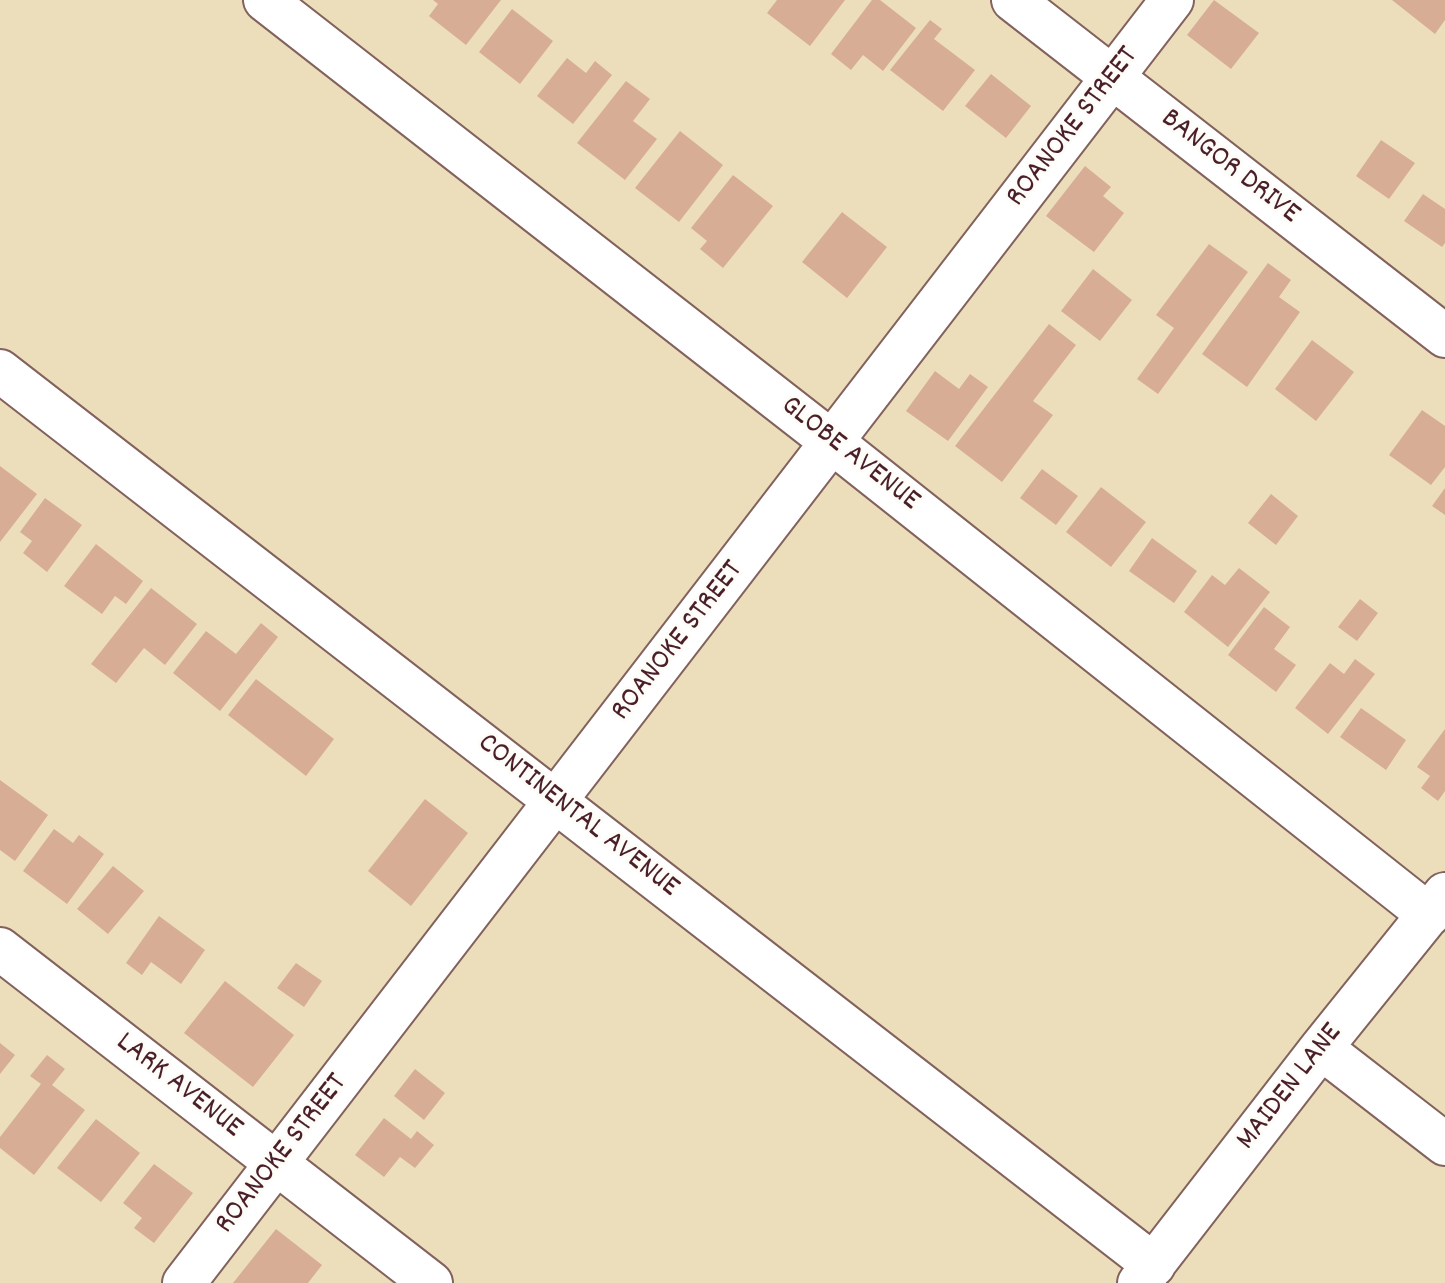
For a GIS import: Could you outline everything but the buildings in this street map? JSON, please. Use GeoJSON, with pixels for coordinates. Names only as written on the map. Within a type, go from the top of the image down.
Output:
{"type":"FeatureCollection","features":[{"type":"Feature","properties":{"kind":"street","name":"GLOBE AVENUE"},"geometry":{"type":"LineString","coordinates":[[265,0],[832,442],[1437,904]]}},
{"type":"Feature","properties":{"kind":"street","name":"BANGOR DRIVE"},"geometry":{"type":"LineString","coordinates":[[1013,0],[1445,336]]}},
{"type":"Feature","properties":{"kind":"street","name":"ROANOKE STREET"},"geometry":{"type":"LineString","coordinates":[[184,1283],[1172,0]]}},
{"type":"Feature","properties":{"kind":"street","name":"CONTINENTAL AVENUE"},"geometry":{"type":"LineString","coordinates":[[0,371],[556,801],[1146,1274]]}},
{"type":"Feature","properties":{"kind":"street","name":"MAIDEN LANE"},"geometry":{"type":"LineString","coordinates":[[1146,1274],[1437,904]]}},
{"type":"Feature","properties":{"kind":"street","name":"LARK AVENUE"},"geometry":{"type":"LineString","coordinates":[[0,949],[431,1283]]}},
{"type":"Feature","properties":{"kind":"street"},"geometry":{"type":"LineString","coordinates":[[1321,1048],[1445,1144]]}}]}
